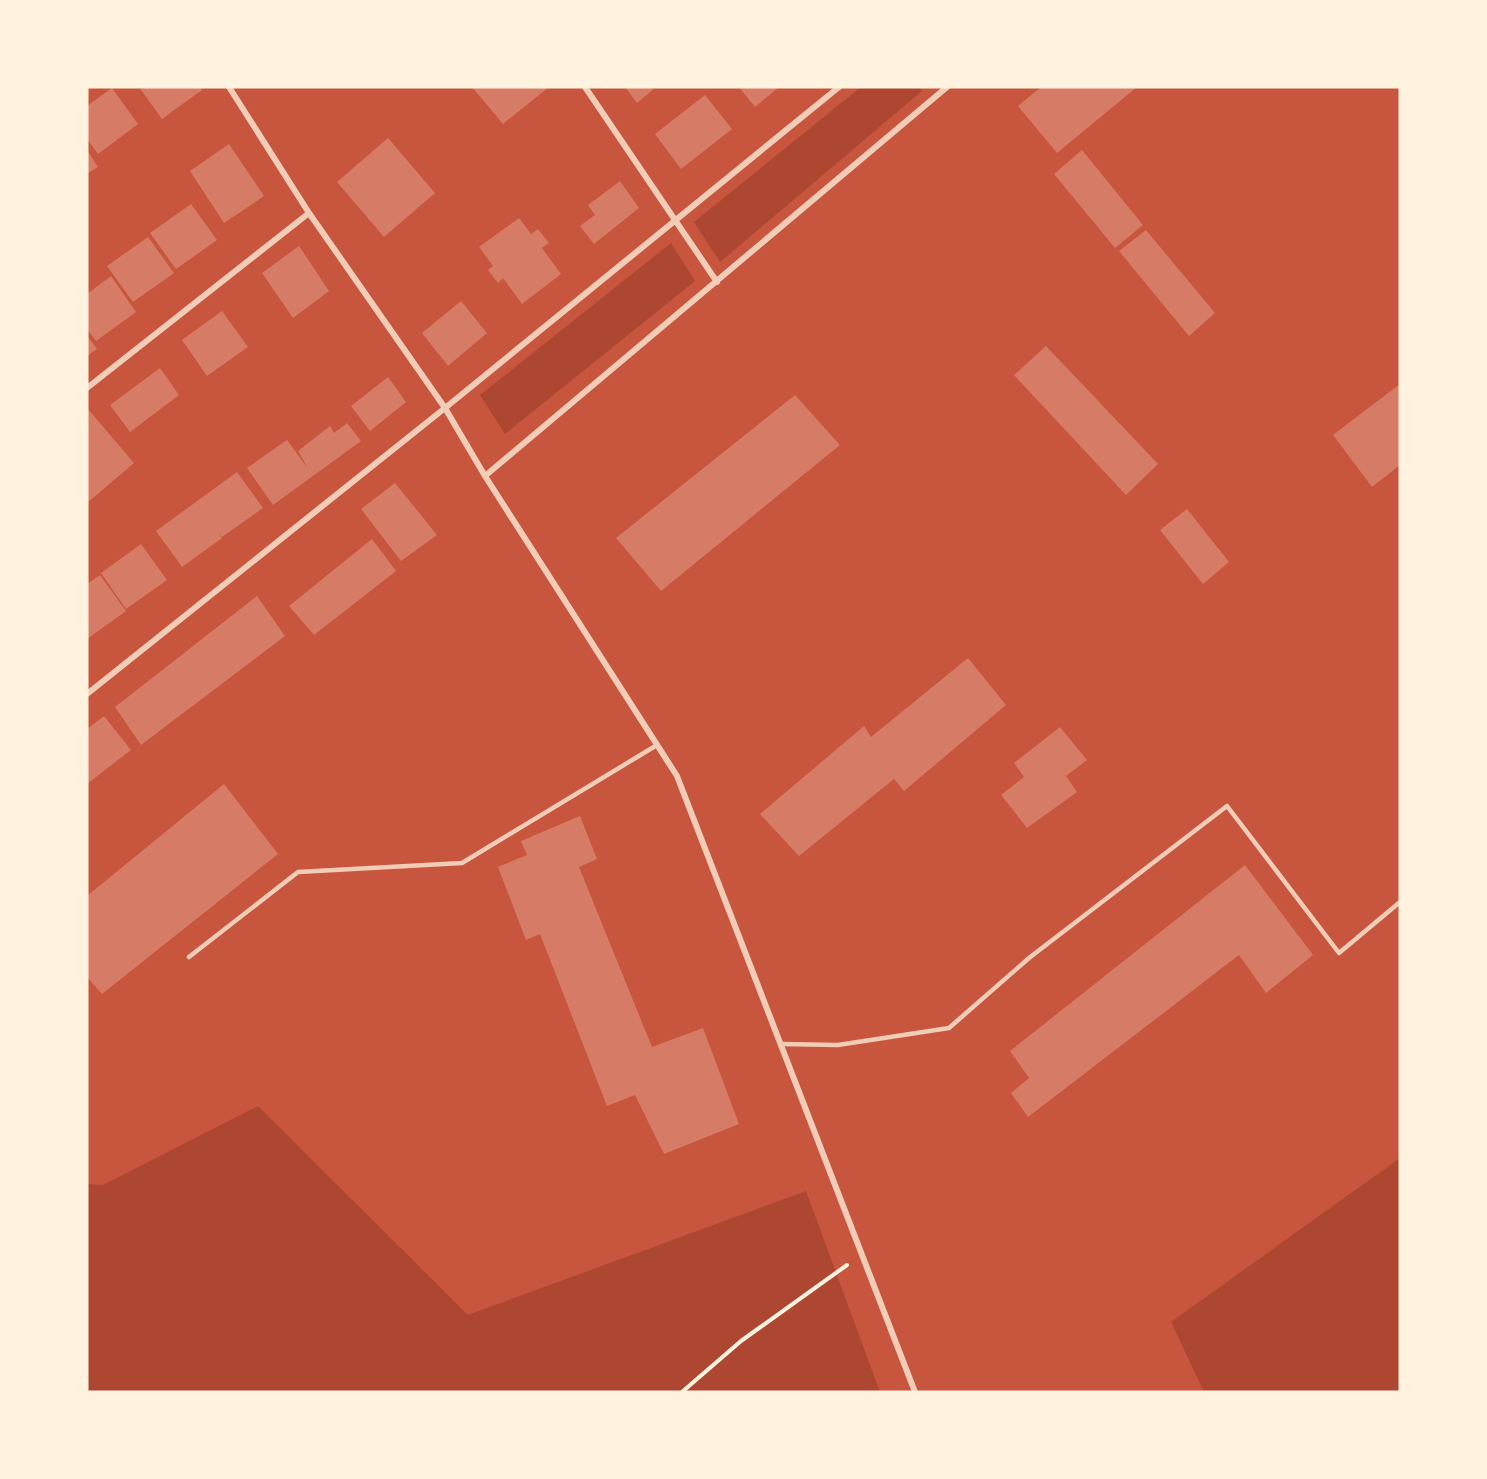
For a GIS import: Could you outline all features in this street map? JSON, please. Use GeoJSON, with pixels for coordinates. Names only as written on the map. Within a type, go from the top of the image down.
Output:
{"type":"FeatureCollection","features":[{"type":"Feature","properties":{"kind":"street"},"geometry":{"type":"LineString","coordinates":[[229,87],[309,213],[444,408],[484,476],[677,776],[915,1392]]}},
{"type":"Feature","properties":{"kind":"street"},"geometry":{"type":"LineString","coordinates":[[585,87],[717,282]]}},
{"type":"Feature","properties":{"kind":"street"},"geometry":{"type":"LineString","coordinates":[[87,694],[839,87]]}},
{"type":"Feature","properties":{"kind":"street"},"geometry":{"type":"LineString","coordinates":[[484,476],[945,88]]}},
{"type":"Feature","properties":{"kind":"street"},"geometry":{"type":"LineString","coordinates":[[87,388],[309,213]]}},
{"type":"Feature","properties":{"kind":"lane"},"geometry":{"type":"LineString","coordinates":[[189,957],[298,872],[462,863],[657,745]]}},
{"type":"Feature","properties":{"kind":"lane"},"geometry":{"type":"LineString","coordinates":[[781,1044],[838,1046],[949,1028],[1029,958],[1227,806],[1339,953],[1400,902]]}},
{"type":"Feature","properties":{"kind":"path"},"geometry":{"type":"LineString","coordinates":[[682,1392],[741,1341],[862,1254]]}},
{"type":"Feature","properties":{"kind":"shaded area"},"geometry":{"type":"Polygon","coordinates":[[[861,87],[919,87],[922,91],[720,262],[694,222],[861,87]]]}},
{"type":"Feature","properties":{"kind":"shaded area"},"geometry":{"type":"Polygon","coordinates":[[[671,243],[695,281],[505,434],[480,395],[671,243]]]}},
{"type":"Feature","properties":{"kind":"shaded area"},"geometry":{"type":"Polygon","coordinates":[[[258,1106],[468,1315],[806,1191],[880,1392],[87,1392],[87,1184],[103,1185],[258,1106]]]}},
{"type":"Feature","properties":{"kind":"shaded area"},"geometry":{"type":"Polygon","coordinates":[[[1400,1158],[1400,1392],[1204,1392],[1171,1322],[1400,1158]]]}},
{"type":"Feature","properties":{"kind":"building"},"geometry":{"type":"Polygon","coordinates":[[[139,87],[200,87],[202,90],[162,119],[139,87]]]}},
{"type":"Feature","properties":{"kind":"building"},"geometry":{"type":"Polygon","coordinates":[[[472,87],[549,87],[503,124],[472,87]]]}},
{"type":"Feature","properties":{"kind":"building"},"geometry":{"type":"Polygon","coordinates":[[[625,87],[656,87],[637,103],[625,87]]]}},
{"type":"Feature","properties":{"kind":"building"},"geometry":{"type":"Polygon","coordinates":[[[739,87],[779,87],[755,107],[739,87]]]}},
{"type":"Feature","properties":{"kind":"building"},"geometry":{"type":"Polygon","coordinates":[[[1041,87],[1137,87],[1057,153],[1018,106],[1041,87]]]}},
{"type":"Feature","properties":{"kind":"building"},"geometry":{"type":"Polygon","coordinates":[[[112,88],[138,124],[98,154],[87,139],[87,106],[112,88]]]}},
{"type":"Feature","properties":{"kind":"building"},"geometry":{"type":"Polygon","coordinates":[[[705,95],[732,129],[681,169],[655,134],[705,95]]]}},
{"type":"Feature","properties":{"kind":"building"},"geometry":{"type":"Polygon","coordinates":[[[388,138],[435,193],[384,237],[337,182],[388,138]]]}},
{"type":"Feature","properties":{"kind":"building"},"geometry":{"type":"Polygon","coordinates":[[[229,144],[264,196],[224,223],[190,171],[229,144]]]}},
{"type":"Feature","properties":{"kind":"building"},"geometry":{"type":"Polygon","coordinates":[[[87,150],[98,167],[87,174],[87,150]]]}},
{"type":"Feature","properties":{"kind":"building"},"geometry":{"type":"Polygon","coordinates":[[[1082,150],[1143,225],[1115,248],[1054,174],[1082,150]]]}},
{"type":"Feature","properties":{"kind":"building"},"geometry":{"type":"Polygon","coordinates":[[[620,181],[639,208],[594,244],[580,226],[595,215],[588,205],[620,181]]]}},
{"type":"Feature","properties":{"kind":"building"},"geometry":{"type":"Polygon","coordinates":[[[191,204],[217,240],[176,269],[150,233],[191,204]]]}},
{"type":"Feature","properties":{"kind":"building"},"geometry":{"type":"Polygon","coordinates":[[[519,218],[531,234],[538,229],[549,243],[542,248],[561,274],[522,304],[503,278],[498,283],[488,270],[493,266],[479,247],[519,218]]]}},
{"type":"Feature","properties":{"kind":"building"},"geometry":{"type":"Polygon","coordinates":[[[1146,230],[1215,313],[1189,336],[1119,251],[1146,230]]]}},
{"type":"Feature","properties":{"kind":"building"},"geometry":{"type":"Polygon","coordinates":[[[148,237],[174,273],[133,302],[107,266],[148,237]]]}},
{"type":"Feature","properties":{"kind":"building"},"geometry":{"type":"Polygon","coordinates":[[[299,246],[329,291],[293,318],[262,273],[299,246]]]}},
{"type":"Feature","properties":{"kind":"building"},"geometry":{"type":"Polygon","coordinates":[[[111,276],[136,312],[96,341],[87,329],[87,294],[111,276]]]}},
{"type":"Feature","properties":{"kind":"building"},"geometry":{"type":"Polygon","coordinates":[[[461,301],[487,333],[448,366],[422,333],[461,301]]]}},
{"type":"Feature","properties":{"kind":"building"},"geometry":{"type":"Polygon","coordinates":[[[222,311],[248,347],[207,376],[182,340],[222,311]]]}},
{"type":"Feature","properties":{"kind":"building"},"geometry":{"type":"Polygon","coordinates":[[[87,335],[97,349],[87,356],[87,335]]]}},
{"type":"Feature","properties":{"kind":"building"},"geometry":{"type":"Polygon","coordinates":[[[1046,346],[1158,464],[1126,495],[1014,375],[1046,346]]]}},
{"type":"Feature","properties":{"kind":"building"},"geometry":{"type":"Polygon","coordinates":[[[160,368],[179,395],[130,432],[110,405],[160,368]]]}},
{"type":"Feature","properties":{"kind":"building"},"geometry":{"type":"Polygon","coordinates":[[[388,377],[406,402],[370,431],[351,406],[388,377]]]}},
{"type":"Feature","properties":{"kind":"building"},"geometry":{"type":"Polygon","coordinates":[[[1400,384],[1400,465],[1372,487],[1333,435],[1400,384]]]}},
{"type":"Feature","properties":{"kind":"building"},"geometry":{"type":"Polygon","coordinates":[[[795,395],[840,445],[661,591],[616,538],[795,395]]]}},
{"type":"Feature","properties":{"kind":"building"},"geometry":{"type":"Polygon","coordinates":[[[87,408],[134,463],[87,503],[87,408]]]}},
{"type":"Feature","properties":{"kind":"building"},"geometry":{"type":"Polygon","coordinates":[[[347,423],[361,441],[273,505],[247,468],[287,440],[309,470],[298,451],[330,426],[334,433],[347,423]]]}},
{"type":"Feature","properties":{"kind":"building"},"geometry":{"type":"Polygon","coordinates":[[[237,472],[263,508],[222,537],[217,531],[222,538],[182,567],[156,531],[237,472]]]}},
{"type":"Feature","properties":{"kind":"building"},"geometry":{"type":"Polygon","coordinates":[[[395,483],[437,535],[401,561],[361,509],[395,483]]]}},
{"type":"Feature","properties":{"kind":"building"},"geometry":{"type":"Polygon","coordinates":[[[1187,509],[1229,562],[1203,584],[1160,530],[1187,509]]]}},
{"type":"Feature","properties":{"kind":"building"},"geometry":{"type":"Polygon","coordinates":[[[372,539],[396,571],[314,635],[289,606],[372,539]]]}},
{"type":"Feature","properties":{"kind":"building"},"geometry":{"type":"Polygon","coordinates":[[[141,544],[167,580],[126,609],[101,573],[141,544]]]}},
{"type":"Feature","properties":{"kind":"building"},"geometry":{"type":"Polygon","coordinates":[[[100,575],[126,611],[87,639],[87,584],[100,575]]]}},
{"type":"Feature","properties":{"kind":"building"},"geometry":{"type":"Polygon","coordinates":[[[257,596],[285,636],[141,745],[115,707],[257,596]]]}},
{"type":"Feature","properties":{"kind":"building"},"geometry":{"type":"Polygon","coordinates":[[[968,658],[1006,705],[904,791],[894,779],[799,856],[760,814],[864,726],[871,737],[968,658]]]}},
{"type":"Feature","properties":{"kind":"building"},"geometry":{"type":"Polygon","coordinates":[[[104,716],[131,750],[87,784],[87,729],[104,716]]]}},
{"type":"Feature","properties":{"kind":"building"},"geometry":{"type":"Polygon","coordinates":[[[1060,727],[1087,760],[1066,776],[1077,792],[1027,828],[1001,795],[1024,777],[1014,763],[1060,727]]]}},
{"type":"Feature","properties":{"kind":"building"},"geometry":{"type":"Polygon","coordinates":[[[224,784],[278,854],[102,994],[87,977],[87,896],[224,784]]]}},
{"type":"Feature","properties":{"kind":"building"},"geometry":{"type":"Polygon","coordinates":[[[580,816],[597,859],[579,867],[652,1047],[703,1028],[739,1124],[664,1154],[635,1095],[607,1106],[540,934],[526,940],[498,867],[527,855],[521,841],[580,816]]]}},
{"type":"Feature","properties":{"kind":"building"},"geometry":{"type":"Polygon","coordinates":[[[1245,865],[1313,955],[1266,993],[1239,955],[1028,1117],[1011,1093],[1029,1078],[1010,1051],[1245,865]]]}}]}
